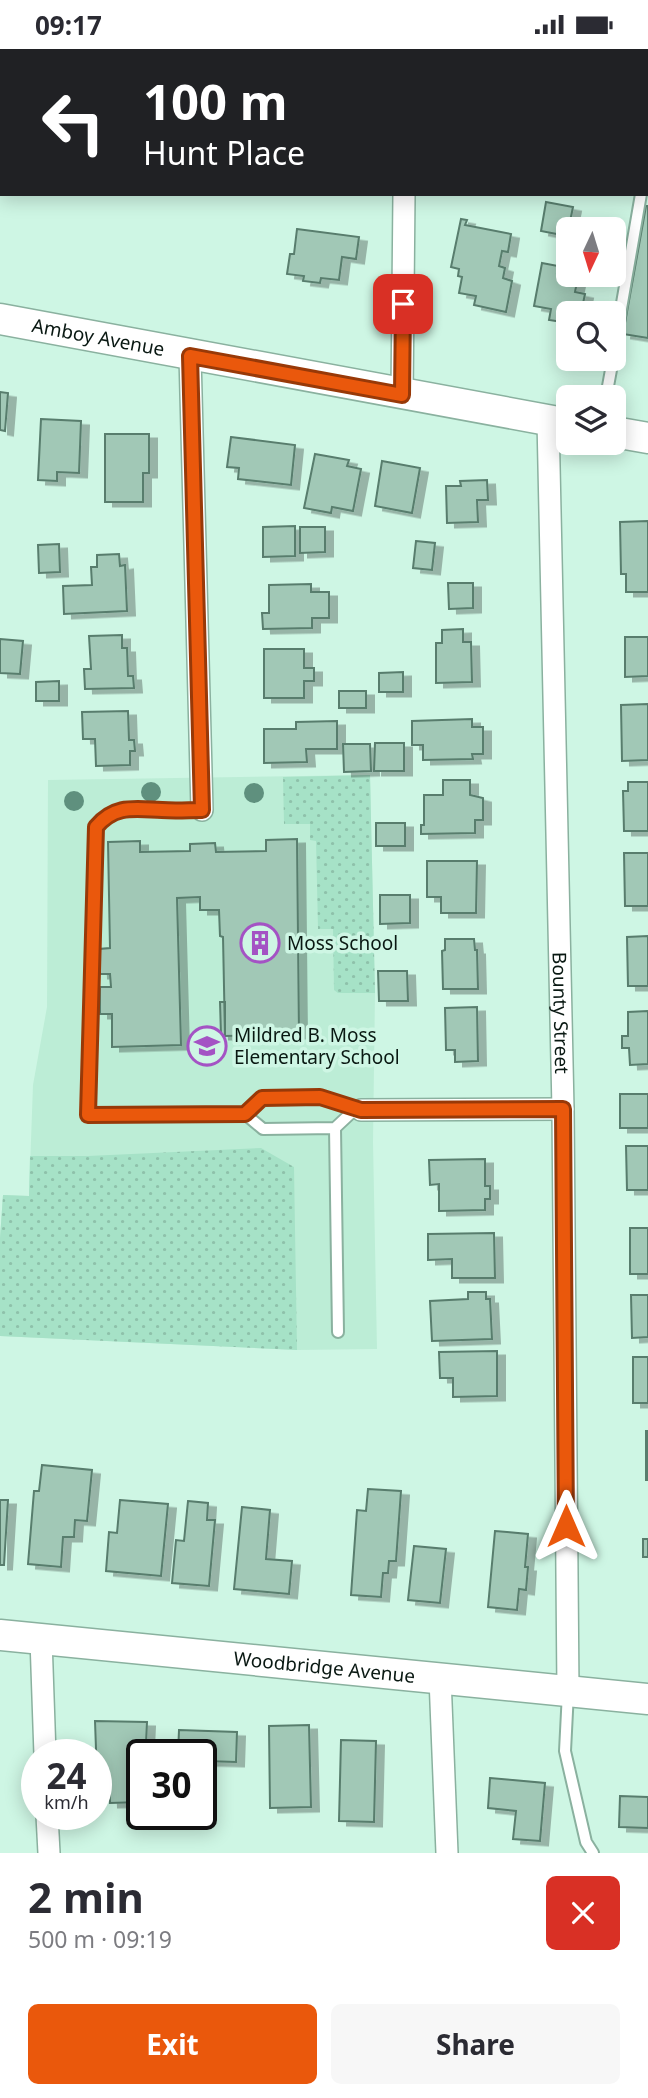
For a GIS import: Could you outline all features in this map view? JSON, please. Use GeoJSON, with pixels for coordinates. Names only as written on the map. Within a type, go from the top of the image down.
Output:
{"type":"FeatureCollection","features":[{"type":"Feature","properties":{"kind":"street"},"geometry":{"type":"LineString","coordinates":[[402,395],[404,196]]}},
{"type":"Feature","properties":{"kind":"street","name":"Amboy Avenue"},"geometry":{"type":"LineString","coordinates":[[0,319],[556,422]]}},
{"type":"Feature","properties":{"kind":"street"},"geometry":{"type":"LineString","coordinates":[[190,356],[202,810]]}},
{"type":"Feature","properties":{"kind":"street"},"geometry":{"type":"LineString","coordinates":[[626,434],[648,438]]}},
{"type":"Feature","properties":{"kind":"street","name":"Bounty Street"},"geometry":{"type":"LineString","coordinates":[[558,455],[568,1691]]}},
{"type":"Feature","properties":{"kind":"street"},"geometry":{"type":"LineString","coordinates":[[361,1110],[563,1109]]}},
{"type":"Feature","properties":{"kind":"street","name":"Woodbridge Avenue"},"geometry":{"type":"LineString","coordinates":[[0,1635],[648,1699]]}},
{"type":"Feature","properties":{"kind":"street"},"geometry":{"type":"LineString","coordinates":[[41,1639],[44,1739]]}},
{"type":"Feature","properties":{"kind":"street"},"geometry":{"type":"LineString","coordinates":[[440,1678],[447,1853]]}},
{"type":"Feature","properties":{"kind":"street"},"geometry":{"type":"LineString","coordinates":[[48,1830],[49,1853]]}},
{"type":"Feature","properties":{"kind":"lane"},"geometry":{"type":"LineString","coordinates":[[622,301],[641,196]]}},
{"type":"Feature","properties":{"kind":"lane"},"geometry":{"type":"LineString","coordinates":[[202,810],[132,807],[105,817],[96,827],[88,1115],[245,1114],[263,1129],[335,1128],[351,1112],[361,1110]]}},
{"type":"Feature","properties":{"kind":"lane"},"geometry":{"type":"LineString","coordinates":[[245,1114],[262,1098],[320,1097],[361,1110]]}},
{"type":"Feature","properties":{"kind":"lane"},"geometry":{"type":"LineString","coordinates":[[335,1128],[338,1332]]}},
{"type":"Feature","properties":{"kind":"lane"},"geometry":{"type":"LineString","coordinates":[[568,1691],[565,1751],[586,1842],[593,1853]]}},
{"type":"Feature","properties":{"kind":"shaded area","name":"Mildred B. Moss Elementary School"},"geometry":{"type":"Polygon","coordinates":[[[370,775],[375,993],[373,1142],[377,1349],[297,1350],[0,1336],[3,1195],[29,1196],[33,1085],[47,1007],[48,780],[370,775]]]}},
{"type":"Feature","properties":{"kind":"shaded area"},"geometry":{"type":"Polygon","coordinates":[[[370,775],[375,993],[338,993],[334,990],[333,929],[318,929],[316,841],[310,840],[310,824],[284,824],[283,777],[370,775]]]}},
{"type":"Feature","properties":{"kind":"shaded area"},"geometry":{"type":"Polygon","coordinates":[[[261,1148],[294,1167],[297,1350],[0,1336],[3,1195],[29,1196],[30,1156],[261,1148]]]}},
{"type":"Feature","properties":{"kind":"building"},"geometry":{"type":"Polygon","coordinates":[[[546,202],[573,207],[571,217],[556,217],[556,234],[541,231],[546,202]]]}},
{"type":"Feature","properties":{"kind":"building"},"geometry":{"type":"Polygon","coordinates":[[[648,206],[648,338],[626,334],[626,317],[648,206]]]}},
{"type":"Feature","properties":{"kind":"building"},"geometry":{"type":"Polygon","coordinates":[[[461,219],[467,220],[465,225],[511,234],[508,252],[502,251],[499,266],[505,268],[503,278],[512,281],[506,312],[474,305],[476,296],[459,293],[462,277],[458,276],[459,269],[451,267],[461,219]]]}},
{"type":"Feature","properties":{"kind":"building"},"geometry":{"type":"Polygon","coordinates":[[[297,229],[359,237],[356,259],[342,257],[339,280],[321,278],[320,283],[303,281],[304,276],[287,274],[290,254],[294,254],[297,229]]]}},
{"type":"Feature","properties":{"kind":"building"},"geometry":{"type":"Polygon","coordinates":[[[542,263],[556,266],[556,287],[576,287],[575,292],[585,294],[584,301],[556,301],[556,321],[549,320],[551,309],[534,306],[542,263]]]}},
{"type":"Feature","properties":{"kind":"building"},"geometry":{"type":"Polygon","coordinates":[[[0,392],[8,393],[5,431],[0,430],[0,392]]]}},
{"type":"Feature","properties":{"kind":"building"},"geometry":{"type":"Polygon","coordinates":[[[41,419],[81,421],[79,473],[57,472],[57,481],[38,480],[41,419]]]}},
{"type":"Feature","properties":{"kind":"building"},"geometry":{"type":"Polygon","coordinates":[[[105,434],[149,434],[149,473],[143,473],[143,502],[105,502],[105,434]]]}},
{"type":"Feature","properties":{"kind":"building"},"geometry":{"type":"Polygon","coordinates":[[[231,437],[295,445],[291,485],[238,479],[239,468],[227,467],[231,437]]]}},
{"type":"Feature","properties":{"kind":"building"},"geometry":{"type":"Polygon","coordinates":[[[315,454],[349,460],[347,466],[361,469],[353,511],[332,507],[331,513],[304,508],[315,454]]]}},
{"type":"Feature","properties":{"kind":"building"},"geometry":{"type":"Polygon","coordinates":[[[382,461],[420,468],[412,513],[375,506],[382,461]]]}},
{"type":"Feature","properties":{"kind":"building"},"geometry":{"type":"Polygon","coordinates":[[[487,480],[488,500],[477,500],[478,522],[447,523],[446,486],[461,486],[460,481],[487,480]]]}},
{"type":"Feature","properties":{"kind":"building"},"geometry":{"type":"Polygon","coordinates":[[[648,521],[648,592],[626,592],[626,574],[621,574],[620,522],[648,521]]]}},
{"type":"Feature","properties":{"kind":"building"},"geometry":{"type":"Polygon","coordinates":[[[295,526],[295,556],[263,557],[263,527],[295,526]]]}},
{"type":"Feature","properties":{"kind":"building"},"geometry":{"type":"Polygon","coordinates":[[[300,527],[325,527],[325,552],[300,553],[300,527]]]}},
{"type":"Feature","properties":{"kind":"building"},"geometry":{"type":"Polygon","coordinates":[[[416,541],[435,543],[432,570],[413,568],[416,541]]]}},
{"type":"Feature","properties":{"kind":"building"},"geometry":{"type":"Polygon","coordinates":[[[59,544],[60,572],[39,573],[38,545],[59,544]]]}},
{"type":"Feature","properties":{"kind":"building"},"geometry":{"type":"Polygon","coordinates":[[[119,554],[120,566],[125,565],[127,611],[64,614],[63,586],[92,585],[91,567],[97,567],[97,555],[119,554]]]}},
{"type":"Feature","properties":{"kind":"building"},"geometry":{"type":"Polygon","coordinates":[[[448,583],[473,583],[473,608],[449,609],[448,583]]]}},
{"type":"Feature","properties":{"kind":"building"},"geometry":{"type":"Polygon","coordinates":[[[311,584],[311,592],[329,592],[329,618],[312,618],[312,628],[263,629],[262,613],[269,613],[269,585],[311,584]]]}},
{"type":"Feature","properties":{"kind":"building"},"geometry":{"type":"Polygon","coordinates":[[[463,629],[463,642],[471,642],[472,682],[436,683],[436,643],[442,643],[442,630],[463,629]]]}},
{"type":"Feature","properties":{"kind":"building"},"geometry":{"type":"Polygon","coordinates":[[[122,635],[122,648],[127,648],[128,676],[133,676],[134,688],[85,689],[84,669],[91,669],[89,636],[122,635]]]}},
{"type":"Feature","properties":{"kind":"building"},"geometry":{"type":"Polygon","coordinates":[[[625,637],[648,637],[648,676],[625,677],[625,637]]]}},
{"type":"Feature","properties":{"kind":"building"},"geometry":{"type":"Polygon","coordinates":[[[0,639],[23,641],[20,674],[0,673],[0,639]]]}},
{"type":"Feature","properties":{"kind":"building"},"geometry":{"type":"Polygon","coordinates":[[[264,649],[304,649],[304,668],[314,668],[314,681],[304,681],[304,698],[264,698],[264,649]]]}},
{"type":"Feature","properties":{"kind":"building"},"geometry":{"type":"Polygon","coordinates":[[[403,672],[403,692],[379,692],[379,673],[403,672]]]}},
{"type":"Feature","properties":{"kind":"building"},"geometry":{"type":"Polygon","coordinates":[[[59,681],[59,701],[36,701],[36,682],[59,681]]]}},
{"type":"Feature","properties":{"kind":"building"},"geometry":{"type":"Polygon","coordinates":[[[339,691],[366,691],[366,708],[339,708],[339,691]]]}},
{"type":"Feature","properties":{"kind":"building"},"geometry":{"type":"Polygon","coordinates":[[[648,704],[648,760],[622,761],[621,705],[648,704]]]}},
{"type":"Feature","properties":{"kind":"building"},"geometry":{"type":"Polygon","coordinates":[[[128,711],[129,740],[134,740],[135,751],[130,751],[130,765],[96,766],[95,739],[83,739],[82,712],[128,711]]]}},
{"type":"Feature","properties":{"kind":"building"},"geometry":{"type":"Polygon","coordinates":[[[472,719],[472,727],[483,727],[483,754],[472,754],[473,759],[423,760],[423,745],[412,745],[412,721],[472,719]]]}},
{"type":"Feature","properties":{"kind":"building"},"geometry":{"type":"Polygon","coordinates":[[[337,721],[337,749],[306,749],[307,762],[264,763],[264,729],[296,729],[296,722],[337,721]]]}},
{"type":"Feature","properties":{"kind":"building"},"geometry":{"type":"Polygon","coordinates":[[[375,743],[404,743],[404,771],[374,771],[375,743]]]}},
{"type":"Feature","properties":{"kind":"building"},"geometry":{"type":"Polygon","coordinates":[[[343,744],[370,744],[371,771],[344,772],[343,744]]]}},
{"type":"Feature","properties":{"kind":"building"},"geometry":{"type":"Polygon","coordinates":[[[443,780],[470,780],[470,795],[483,798],[483,820],[475,820],[475,833],[421,834],[421,825],[424,825],[424,795],[443,795],[443,780]]]}},
{"type":"Feature","properties":{"kind":"building"},"geometry":{"type":"Polygon","coordinates":[[[628,782],[648,782],[648,831],[624,831],[623,791],[628,791],[628,782]]]}},
{"type":"Feature","properties":{"kind":"building"},"geometry":{"type":"Polygon","coordinates":[[[376,823],[405,823],[405,846],[376,846],[376,823]]]}},
{"type":"Feature","properties":{"kind":"building","name":"Moss School"},"geometry":{"type":"Polygon","coordinates":[[[297,839],[299,1034],[225,1036],[223,937],[220,936],[219,910],[200,910],[200,897],[177,898],[181,1045],[112,1047],[112,1014],[100,1014],[100,987],[111,987],[110,974],[100,974],[99,949],[110,948],[108,842],[140,841],[140,852],[190,851],[190,844],[215,843],[216,852],[266,851],[266,840],[297,839]]]}},
{"type":"Feature","properties":{"kind":"building"},"geometry":{"type":"Polygon","coordinates":[[[624,853],[648,853],[648,906],[625,906],[624,853]]]}},
{"type":"Feature","properties":{"kind":"building"},"geometry":{"type":"Polygon","coordinates":[[[427,861],[477,861],[476,913],[441,913],[441,897],[427,897],[427,861]]]}},
{"type":"Feature","properties":{"kind":"building"},"geometry":{"type":"Polygon","coordinates":[[[380,895],[410,895],[410,923],[380,924],[380,895]]]}},
{"type":"Feature","properties":{"kind":"building"},"geometry":{"type":"Polygon","coordinates":[[[648,936],[648,986],[628,986],[627,937],[648,936]]]}},
{"type":"Feature","properties":{"kind":"building"},"geometry":{"type":"Polygon","coordinates":[[[445,939],[474,939],[477,950],[478,989],[443,989],[442,951],[445,950],[445,939]]]}},
{"type":"Feature","properties":{"kind":"building"},"geometry":{"type":"Polygon","coordinates":[[[378,971],[407,971],[408,1001],[379,1001],[378,971]]]}},
{"type":"Feature","properties":{"kind":"building"},"geometry":{"type":"Polygon","coordinates":[[[220,1002],[225,1002],[225,1035],[221,1035],[220,1002]]]}},
{"type":"Feature","properties":{"kind":"building"},"geometry":{"type":"Polygon","coordinates":[[[477,1007],[478,1061],[455,1062],[455,1050],[446,1050],[445,1008],[477,1007]]]}},
{"type":"Feature","properties":{"kind":"building"},"geometry":{"type":"Polygon","coordinates":[[[648,1011],[648,1064],[630,1065],[629,1048],[622,1048],[622,1036],[628,1036],[628,1012],[648,1011]]]}},
{"type":"Feature","properties":{"kind":"building"},"geometry":{"type":"Polygon","coordinates":[[[620,1094],[648,1094],[648,1128],[620,1128],[620,1094]]]}},
{"type":"Feature","properties":{"kind":"building"},"geometry":{"type":"Polygon","coordinates":[[[626,1146],[648,1146],[648,1190],[627,1190],[626,1146]]]}},
{"type":"Feature","properties":{"kind":"building"},"geometry":{"type":"Polygon","coordinates":[[[485,1159],[485,1186],[490,1186],[490,1199],[485,1199],[485,1210],[439,1211],[439,1184],[430,1185],[429,1160],[485,1159]]]}},
{"type":"Feature","properties":{"kind":"building"},"geometry":{"type":"Polygon","coordinates":[[[630,1228],[648,1228],[648,1274],[630,1274],[630,1228]]]}},
{"type":"Feature","properties":{"kind":"building"},"geometry":{"type":"Polygon","coordinates":[[[494,1233],[495,1278],[452,1278],[452,1259],[428,1260],[428,1234],[494,1233]]]}},
{"type":"Feature","properties":{"kind":"building"},"geometry":{"type":"Polygon","coordinates":[[[468,1292],[486,1292],[486,1299],[490,1299],[492,1339],[432,1341],[430,1301],[468,1299],[468,1292]]]}},
{"type":"Feature","properties":{"kind":"building"},"geometry":{"type":"Polygon","coordinates":[[[631,1295],[648,1295],[648,1337],[632,1338],[631,1295]]]}},
{"type":"Feature","properties":{"kind":"building"},"geometry":{"type":"Polygon","coordinates":[[[497,1351],[497,1396],[453,1397],[453,1378],[440,1378],[439,1352],[497,1351]]]}},
{"type":"Feature","properties":{"kind":"building"},"geometry":{"type":"Polygon","coordinates":[[[633,1357],[648,1357],[648,1403],[633,1403],[633,1357]]]}},
{"type":"Feature","properties":{"kind":"building"},"geometry":{"type":"Polygon","coordinates":[[[648,1431],[648,1480],[646,1480],[648,1431]]]}},
{"type":"Feature","properties":{"kind":"building"},"geometry":{"type":"Polygon","coordinates":[[[42,1465],[92,1470],[87,1521],[75,1520],[74,1537],[63,1537],[61,1567],[28,1564],[34,1491],[39,1491],[42,1465]]]}},
{"type":"Feature","properties":{"kind":"building"},"geometry":{"type":"Polygon","coordinates":[[[368,1489],[401,1491],[396,1561],[389,1561],[388,1573],[383,1573],[381,1597],[351,1595],[357,1510],[366,1511],[368,1489]]]}},
{"type":"Feature","properties":{"kind":"building"},"geometry":{"type":"Polygon","coordinates":[[[0,1500],[8,1500],[4,1565],[0,1565],[0,1500]]]}},
{"type":"Feature","properties":{"kind":"building"},"geometry":{"type":"Polygon","coordinates":[[[120,1500],[168,1504],[161,1576],[106,1571],[109,1532],[117,1533],[120,1500]]]}},
{"type":"Feature","properties":{"kind":"building"},"geometry":{"type":"Polygon","coordinates":[[[188,1501],[208,1503],[207,1520],[215,1520],[209,1586],[172,1583],[176,1540],[184,1541],[188,1501]]]}},
{"type":"Feature","properties":{"kind":"building"},"geometry":{"type":"Polygon","coordinates":[[[242,1507],[270,1510],[266,1559],[292,1561],[289,1594],[234,1589],[242,1507]]]}},
{"type":"Feature","properties":{"kind":"building"},"geometry":{"type":"Polygon","coordinates":[[[495,1531],[528,1534],[526,1590],[519,1589],[517,1610],[488,1607],[495,1531]]]}},
{"type":"Feature","properties":{"kind":"building"},"geometry":{"type":"Polygon","coordinates":[[[643,1539],[648,1539],[648,1557],[643,1557],[643,1539]]]}},
{"type":"Feature","properties":{"kind":"building"},"geometry":{"type":"Polygon","coordinates":[[[414,1546],[446,1549],[440,1603],[408,1600],[414,1546]]]}},
{"type":"Feature","properties":{"kind":"building"},"geometry":{"type":"Polygon","coordinates":[[[95,1721],[147,1722],[146,1739],[126,1739],[126,1802],[112,1803],[112,1739],[96,1739],[95,1721]]]}},
{"type":"Feature","properties":{"kind":"building"},"geometry":{"type":"Polygon","coordinates":[[[309,1725],[311,1807],[270,1808],[269,1726],[309,1725]]]}},
{"type":"Feature","properties":{"kind":"building"},"geometry":{"type":"Polygon","coordinates":[[[179,1730],[237,1732],[236,1762],[217,1761],[217,1739],[179,1739],[179,1730]]]}},
{"type":"Feature","properties":{"kind":"building"},"geometry":{"type":"Polygon","coordinates":[[[341,1740],[376,1741],[374,1822],[339,1821],[341,1740]]]}},
{"type":"Feature","properties":{"kind":"building"},"geometry":{"type":"Polygon","coordinates":[[[490,1778],[545,1783],[540,1841],[513,1839],[516,1811],[488,1808],[490,1778]]]}},
{"type":"Feature","properties":{"kind":"building"},"geometry":{"type":"Polygon","coordinates":[[[620,1796],[648,1797],[648,1828],[619,1827],[620,1796]]]}},
{"type":"Feature","properties":{"kind":"place","name":"Moss School"},"geometry":{"type":"Point","coordinates":[260,943]}},
{"type":"Feature","properties":{"kind":"place","name":"Mildred B. Moss Elementary School"},"geometry":{"type":"Point","coordinates":[207,1046]}},
{"type":"Feature","properties":{"kind":"route"},"geometry":{"type":"LineString","coordinates":[[403,304],[402,395],[190,356],[202,810],[132,807],[105,817],[96,827],[88,1115],[245,1114],[262,1098],[320,1097],[361,1110],[563,1109],[566,1526]]}}]}
